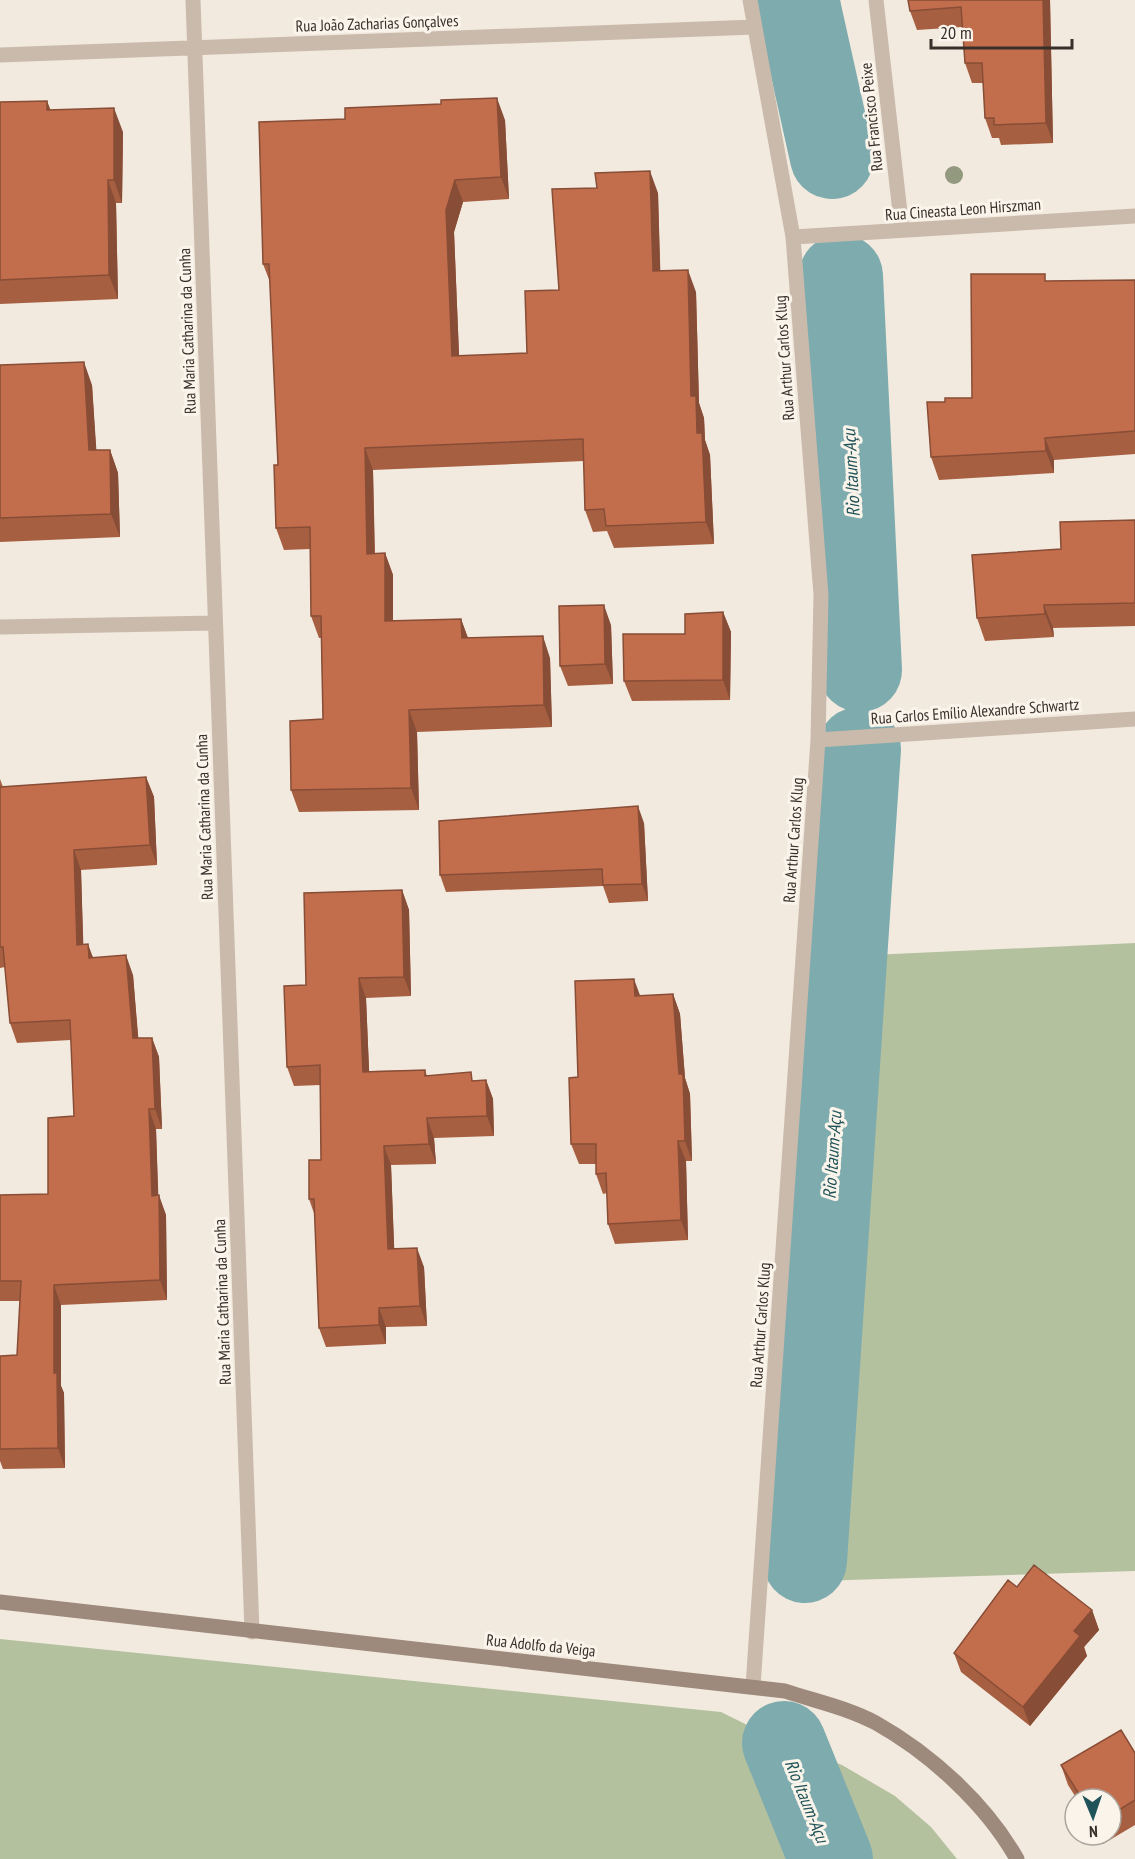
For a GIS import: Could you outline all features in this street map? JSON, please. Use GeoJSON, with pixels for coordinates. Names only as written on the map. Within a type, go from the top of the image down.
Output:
{"type":"FeatureCollection","features":[{"type":"Feature","properties":{"kind":"street","name":"Rua Maria Catharina da Cunha"},"geometry":{"type":"LineString","coordinates":[[193,0],[252,1632]]}},
{"type":"Feature","properties":{"kind":"street","name":"Rua Arthur Carlos Klug"},"geometry":{"type":"LineString","coordinates":[[750,0],[793,237],[821,595],[818,740],[753,1686]]}},
{"type":"Feature","properties":{"kind":"street","name":"Rua Francisco Peixe"},"geometry":{"type":"LineString","coordinates":[[876,0],[902,230]]}},
{"type":"Feature","properties":{"kind":"street","name":"Rua João Zacharias Gonçalves"},"geometry":{"type":"LineString","coordinates":[[0,55],[755,27]]}},
{"type":"Feature","properties":{"kind":"street","name":"Rua Cineasta Leon Hirszman"},"geometry":{"type":"LineString","coordinates":[[793,237],[1135,216]]}},
{"type":"Feature","properties":{"kind":"street"},"geometry":{"type":"LineString","coordinates":[[0,627],[215,623]]}},
{"type":"Feature","properties":{"kind":"street","name":"Rua Carlos Emílio Alexandre Schwartz"},"geometry":{"type":"LineString","coordinates":[[818,740],[1135,719]]}},
{"type":"Feature","properties":{"kind":"street","name":"Rua Adolfo da Veiga"},"geometry":{"type":"LineString","coordinates":[[0,1602],[784,1691],[837,1707],[874,1722],[912,1746],[986,1814],[1017,1859]]}},
{"type":"Feature","properties":{"kind":"green space"},"geometry":{"type":"Polygon","coordinates":[[[793,0],[840,0],[843,19],[798,24],[793,0]]]}},
{"type":"Feature","properties":{"kind":"green space"},"geometry":{"type":"Polygon","coordinates":[[[1135,943],[1135,1571],[785,1582],[827,957],[1135,943]]]}},
{"type":"Feature","properties":{"kind":"green space"},"geometry":{"type":"Polygon","coordinates":[[[0,1639],[721,1712],[784,1743],[842,1765],[895,1796],[931,1827],[957,1859],[0,1859],[0,1639]]]}},
{"type":"Feature","properties":{"kind":"building"},"geometry":{"type":"Polygon","coordinates":[[[908,0],[1043,0],[1046,123],[994,125],[994,118],[985,118],[982,63],[965,63],[961,7],[910,11],[908,0]]]}},
{"type":"Feature","properties":{"kind":"building"},"geometry":{"type":"Polygon","coordinates":[[[497,98],[501,177],[455,180],[446,210],[452,356],[527,353],[525,291],[559,290],[552,189],[597,188],[595,173],[650,171],[653,271],[688,270],[691,396],[696,396],[697,433],[702,433],[706,522],[606,526],[604,509],[585,510],[583,439],[365,448],[367,554],[385,553],[385,621],[461,619],[462,638],[543,636],[544,705],[409,710],[411,788],[291,790],[290,721],[323,719],[321,616],[311,616],[310,527],[276,528],[274,465],[278,465],[269,264],[263,264],[259,122],[345,119],[345,108],[441,104],[441,100],[497,98]]]}},
{"type":"Feature","properties":{"kind":"building"},"geometry":{"type":"Polygon","coordinates":[[[47,101],[47,110],[114,108],[114,180],[108,180],[109,275],[0,280],[0,102],[47,101]]]}},
{"type":"Feature","properties":{"kind":"building"},"geometry":{"type":"Polygon","coordinates":[[[971,274],[1045,274],[1045,281],[1135,280],[1135,431],[1045,438],[1046,451],[931,457],[927,402],[945,402],[945,398],[972,398],[971,274]]]}},
{"type":"Feature","properties":{"kind":"building"},"geometry":{"type":"Polygon","coordinates":[[[84,362],[89,450],[110,450],[111,514],[0,518],[0,365],[84,362]]]}},
{"type":"Feature","properties":{"kind":"building"},"geometry":{"type":"Polygon","coordinates":[[[1135,520],[1135,603],[1044,605],[1045,614],[977,618],[972,555],[1061,549],[1060,522],[1135,520]]]}},
{"type":"Feature","properties":{"kind":"building"},"geometry":{"type":"Polygon","coordinates":[[[604,605],[605,664],[560,666],[559,606],[604,605]]]}},
{"type":"Feature","properties":{"kind":"building"},"geometry":{"type":"Polygon","coordinates":[[[723,612],[723,680],[624,681],[623,634],[685,634],[685,614],[723,612]]]}},
{"type":"Feature","properties":{"kind":"building"},"geometry":{"type":"Polygon","coordinates":[[[146,777],[150,845],[74,850],[77,945],[88,944],[89,958],[126,955],[133,1038],[152,1038],[155,1109],[149,1109],[152,1196],[159,1195],[160,1280],[54,1285],[54,1373],[57,1373],[58,1448],[0,1449],[0,1356],[17,1355],[21,1281],[0,1281],[0,1195],[48,1194],[48,1118],[74,1116],[70,1020],[10,1023],[3,947],[0,947],[0,787],[146,777]]]}},
{"type":"Feature","properties":{"kind":"building"},"geometry":{"type":"Polygon","coordinates":[[[638,806],[642,884],[603,885],[602,869],[440,875],[439,821],[638,806]]]}},
{"type":"Feature","properties":{"kind":"building"},"geometry":{"type":"Polygon","coordinates":[[[402,890],[404,977],[359,978],[363,1072],[425,1070],[425,1076],[471,1072],[472,1081],[486,1080],[487,1116],[427,1118],[429,1144],[384,1146],[388,1249],[417,1248],[420,1306],[379,1308],[379,1325],[319,1328],[314,1199],[309,1199],[309,1160],[321,1160],[320,1065],[287,1067],[284,986],[306,985],[304,893],[402,890]]]}},
{"type":"Feature","properties":{"kind":"building"},"geometry":{"type":"Polygon","coordinates":[[[634,979],[635,996],[673,994],[679,1074],[683,1074],[685,1141],[678,1141],[681,1220],[608,1224],[606,1173],[596,1174],[596,1144],[571,1144],[569,1078],[578,1077],[575,981],[634,979]]]}},
{"type":"Feature","properties":{"kind":"building"},"geometry":{"type":"Polygon","coordinates":[[[1034,1565],[1092,1610],[1074,1631],[1080,1636],[1023,1707],[954,1653],[1008,1580],[1017,1587],[1034,1565]]]}},
{"type":"Feature","properties":{"kind":"building"},"geometry":{"type":"Polygon","coordinates":[[[1121,1730],[1135,1753],[1135,1800],[1123,1808],[1123,1787],[1075,1787],[1061,1765],[1121,1730]]]}},
{"type":"Feature","properties":{"kind":"waterway","name":"Rio Itaum-Açu"},"geometry":{"type":"LineString","coordinates":[[797,0],[832,157]]}},
{"type":"Feature","properties":{"kind":"waterway","name":"Rio Itaum-Açu"},"geometry":{"type":"LineString","coordinates":[[841,276],[860,670]]}},
{"type":"Feature","properties":{"kind":"waterway","name":"Rio Itaum-Açu"},"geometry":{"type":"LineString","coordinates":[[805,1561],[859,749]]}},
{"type":"Feature","properties":{"kind":"waterway","name":"Rio Itaum-Açu"},"geometry":{"type":"LineString","coordinates":[[784,1743],[831,1859]]}}]}
